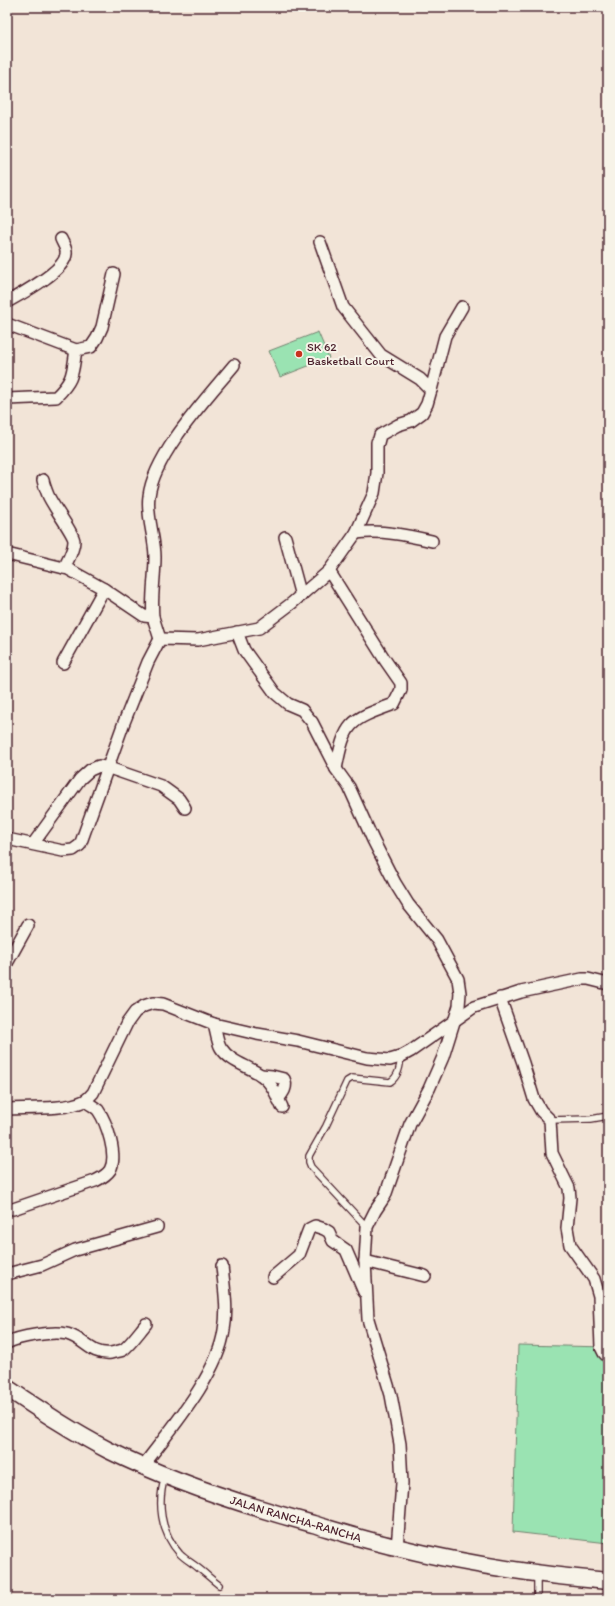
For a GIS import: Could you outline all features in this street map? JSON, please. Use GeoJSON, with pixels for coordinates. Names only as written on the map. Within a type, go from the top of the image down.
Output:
{"type":"FeatureCollection","features":[{"type":"Feature","properties":{"kind":"main road","name":"JALAN RANCHA-RANCHA"},"geometry":{"type":"LineString","coordinates":[[7,1388],[69,1428],[107,1450],[165,1476],[222,1497],[397,1548],[537,1574],[608,1581]]}},
{"type":"Feature","properties":{"kind":"street"},"geometry":{"type":"LineString","coordinates":[[7,302],[48,277],[65,260],[66,253],[61,239]]}},
{"type":"Feature","properties":{"kind":"street"},"geometry":{"type":"LineString","coordinates":[[320,242],[336,289],[347,312],[381,356],[420,380],[431,390]]}},
{"type":"Feature","properties":{"kind":"street"},"geometry":{"type":"LineString","coordinates":[[7,324],[76,350],[90,347],[97,338],[102,327],[114,274]]}},
{"type":"Feature","properties":{"kind":"street"},"geometry":{"type":"LineString","coordinates":[[160,639],[198,640],[259,628],[301,596],[329,571],[356,533],[374,493],[377,473],[377,442],[380,436],[398,424],[410,421],[422,414],[431,390],[444,336],[462,307]]}},
{"type":"Feature","properties":{"kind":"street"},"geometry":{"type":"LineString","coordinates":[[7,399],[56,397],[71,380],[76,350]]}},
{"type":"Feature","properties":{"kind":"street"},"geometry":{"type":"LineString","coordinates":[[7,839],[63,850],[73,850],[80,845],[122,725],[148,662],[160,639],[153,617],[155,548],[148,502],[152,481],[156,470],[187,423],[234,365]]}},
{"type":"Feature","properties":{"kind":"street"},"geometry":{"type":"LineString","coordinates":[[43,480],[48,495],[62,521],[73,536],[74,542],[64,568]]}},
{"type":"Feature","properties":{"kind":"street"},"geometry":{"type":"LineString","coordinates":[[356,533],[392,532],[432,541]]}},
{"type":"Feature","properties":{"kind":"street"},"geometry":{"type":"LineString","coordinates":[[285,537],[301,596]]}},
{"type":"Feature","properties":{"kind":"street"},"geometry":{"type":"LineString","coordinates":[[7,554],[64,568],[78,574],[104,589],[144,616],[153,617]]}},
{"type":"Feature","properties":{"kind":"street"},"geometry":{"type":"LineString","coordinates":[[329,571],[401,683],[402,690],[394,704],[364,716],[348,728],[339,753],[336,769]]}},
{"type":"Feature","properties":{"kind":"street"},"geometry":{"type":"LineString","coordinates":[[63,663],[104,589]]}},
{"type":"Feature","properties":{"kind":"street"},"geometry":{"type":"LineString","coordinates":[[237,632],[244,650],[275,693],[288,704],[302,710],[312,722],[336,769],[349,787],[395,884],[408,904],[437,940],[458,979],[460,993],[459,1006],[443,1058],[429,1089],[410,1124],[385,1196],[367,1227],[365,1261],[368,1319],[391,1395],[400,1444],[402,1482],[397,1548]]}},
{"type":"Feature","properties":{"kind":"street"},"geometry":{"type":"LineString","coordinates":[[33,844],[80,779],[90,770],[99,766],[161,786],[179,798],[185,808]]}},
{"type":"Feature","properties":{"kind":"street"},"geometry":{"type":"LineString","coordinates":[[7,963],[28,925]]}},
{"type":"Feature","properties":{"kind":"street"},"geometry":{"type":"LineString","coordinates":[[7,1109],[62,1106],[75,1104],[86,1100],[93,1093],[127,1023],[135,1012],[144,1006],[153,1003],[163,1004],[214,1024],[257,1034],[298,1041],[367,1058],[390,1060],[411,1052],[474,1007],[500,998],[582,979],[588,978],[608,984]]}},
{"type":"Feature","properties":{"kind":"street"},"geometry":{"type":"LineString","coordinates":[[500,998],[534,1099],[541,1111],[550,1120],[552,1152],[569,1188],[570,1198],[567,1228],[570,1245],[587,1268],[596,1285],[599,1296],[601,1347],[608,1357]]}},
{"type":"Feature","properties":{"kind":"street"},"geometry":{"type":"LineString","coordinates":[[214,1024],[220,1048],[227,1055],[261,1075],[284,1079],[286,1087],[280,1103]]}},
{"type":"Feature","properties":{"kind":"street"},"geometry":{"type":"LineString","coordinates":[[13,1209],[95,1181],[105,1176],[111,1169],[112,1146],[105,1124],[98,1110],[86,1100]]}},
{"type":"Feature","properties":{"kind":"street"},"geometry":{"type":"LineString","coordinates":[[273,1277],[299,1255],[309,1229],[315,1226],[320,1227],[329,1232],[333,1241],[346,1250],[367,1298]]}},
{"type":"Feature","properties":{"kind":"street"},"geometry":{"type":"LineString","coordinates":[[7,1274],[42,1265],[75,1250],[157,1227]]}},
{"type":"Feature","properties":{"kind":"street"},"geometry":{"type":"LineString","coordinates":[[365,1261],[425,1276]]}},
{"type":"Feature","properties":{"kind":"street"},"geometry":{"type":"LineString","coordinates":[[143,1466],[196,1395],[219,1349],[224,1331],[226,1312],[222,1266]]}},
{"type":"Feature","properties":{"kind":"street"},"geometry":{"type":"LineString","coordinates":[[7,1343],[25,1337],[58,1333],[68,1335],[95,1352],[114,1352],[123,1350],[146,1324]]}},
{"type":"Feature","properties":{"kind":"lane"},"geometry":{"type":"LineString","coordinates":[[367,1227],[311,1167],[309,1156],[326,1126],[347,1081],[352,1078],[390,1082],[393,1080],[398,1071],[400,1057]]}},
{"type":"Feature","properties":{"kind":"lane"},"geometry":{"type":"LineString","coordinates":[[550,1120],[591,1119],[608,1116]]}},
{"type":"Feature","properties":{"kind":"lane"},"geometry":{"type":"LineString","coordinates":[[165,1476],[161,1490],[160,1509],[169,1537],[181,1555],[218,1585]]}},
{"type":"Feature","properties":{"kind":"lane"},"geometry":{"type":"LineString","coordinates":[[537,1574],[537,1599]]}},
{"type":"Feature","properties":{"kind":"green space","name":"SK 62 Basketball Court"},"geometry":{"type":"Polygon","coordinates":[[[318,332],[329,358],[280,377],[269,351],[318,332]]]}},
{"type":"Feature","properties":{"kind":"green space"},"geometry":{"type":"Polygon","coordinates":[[[518,1345],[608,1347],[608,1543],[513,1532],[518,1345]]]}},
{"type":"Feature","properties":{"kind":"place","name":"SK 62 Basketball Court"},"geometry":{"type":"Point","coordinates":[299,354]}}]}
